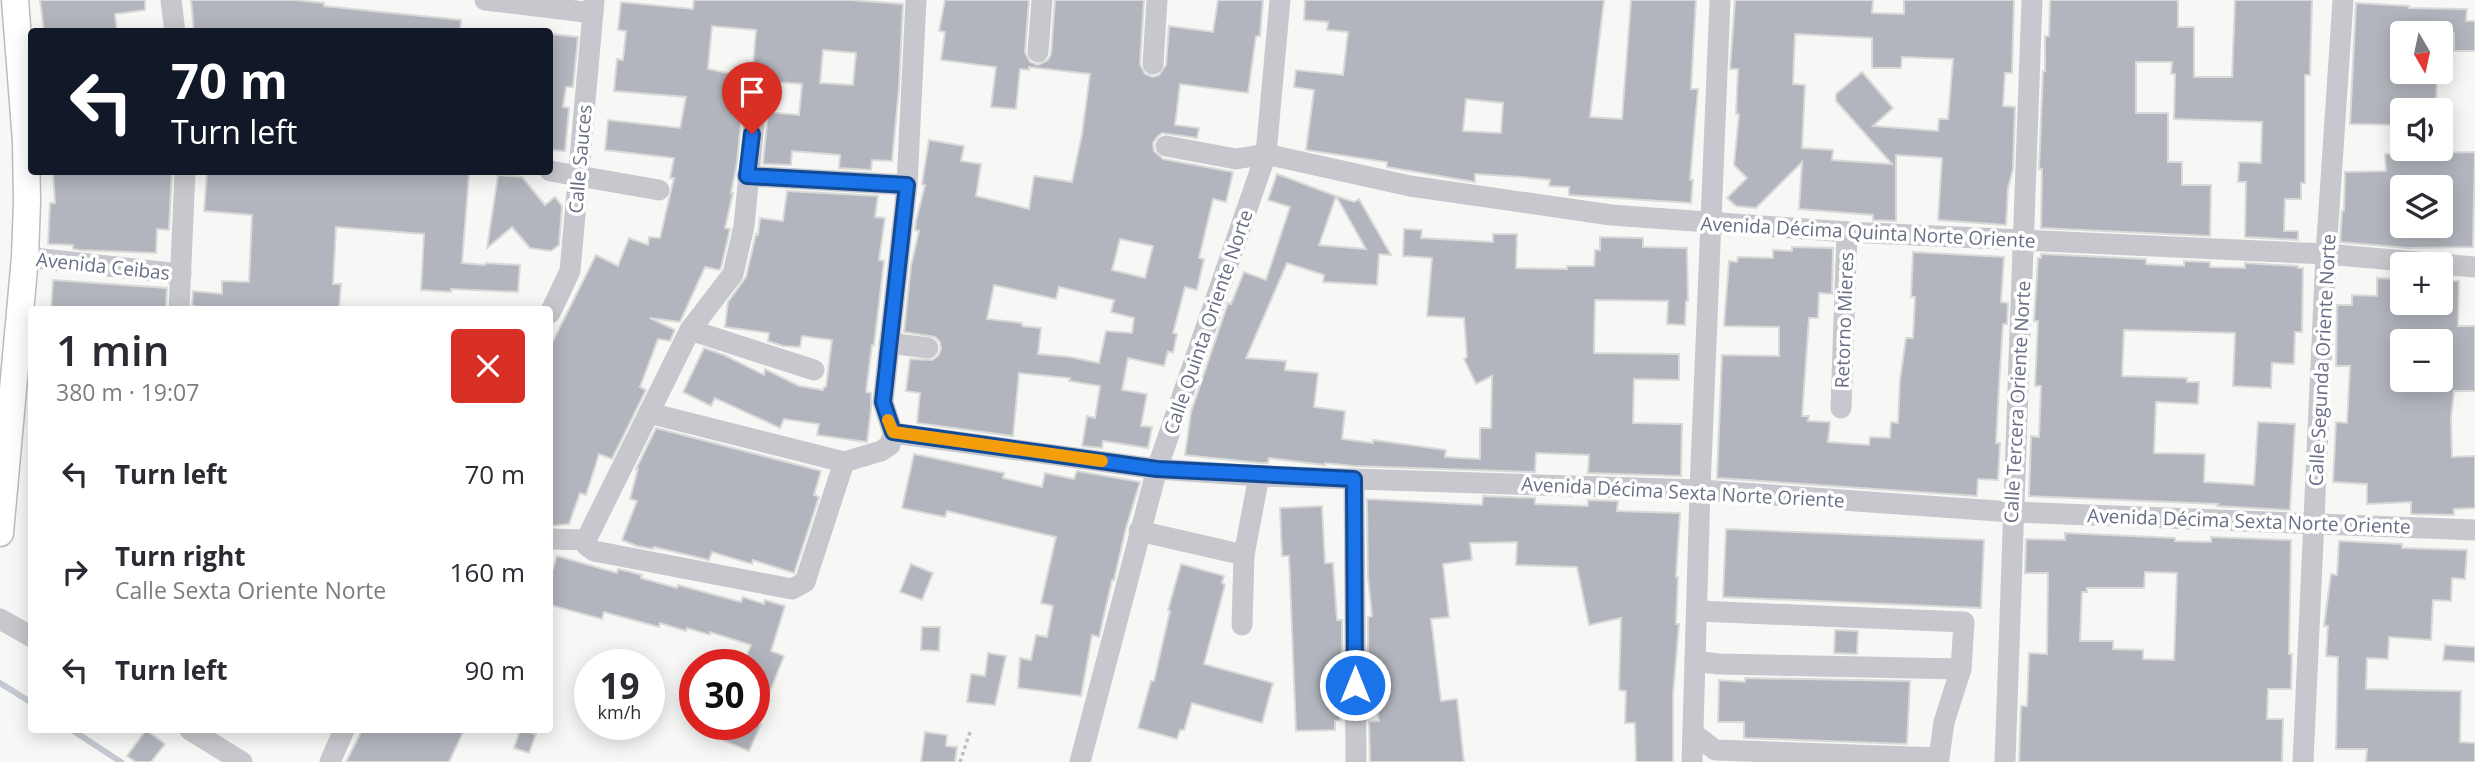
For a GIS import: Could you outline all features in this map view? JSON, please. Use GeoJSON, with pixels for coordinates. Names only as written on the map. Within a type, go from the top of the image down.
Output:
{"type":"FeatureCollection","features":[{"type":"Feature","properties":{"kind":"main road"},"geometry":{"type":"LineString","coordinates":[[0,533],[10,307],[25,257],[27,202],[26,141],[9,32],[15,0]]}},
{"type":"Feature","properties":{"kind":"street"},"geometry":{"type":"LineString","coordinates":[[171,0],[174,28]]}},
{"type":"Feature","properties":{"kind":"street"},"geometry":{"type":"LineString","coordinates":[[485,0],[593,7]]}},
{"type":"Feature","properties":{"kind":"street"},"geometry":{"type":"LineString","coordinates":[[649,413],[844,462],[881,452],[890,445],[893,432],[883,402],[907,185],[916,0]]}},
{"type":"Feature","properties":{"kind":"street"},"geometry":{"type":"LineString","coordinates":[[1038,52],[1042,0]]}},
{"type":"Feature","properties":{"kind":"street"},"geometry":{"type":"LineString","coordinates":[[1153,64],[1157,0]]}},
{"type":"Feature","properties":{"kind":"street","name":"Calle Quinta Oriente Norte"},"geometry":{"type":"LineString","coordinates":[[1080,762],[1157,469],[1266,154],[1280,0]]}},
{"type":"Feature","properties":{"kind":"street"},"geometry":{"type":"LineString","coordinates":[[1692,762],[1720,0]]}},
{"type":"Feature","properties":{"kind":"street","name":"Calle Tercera Oriente Norte"},"geometry":{"type":"LineString","coordinates":[[2005,762],[2032,0]]}},
{"type":"Feature","properties":{"kind":"street","name":"Calle Segunda Oriente Norte"},"geometry":{"type":"LineString","coordinates":[[2303,762],[2326,254],[2343,0]]}},
{"type":"Feature","properties":{"kind":"street","name":"Calle Sauces"},"geometry":{"type":"LineString","coordinates":[[553,307],[570,271],[593,7]]}},
{"type":"Feature","properties":{"kind":"street"},"geometry":{"type":"LineString","coordinates":[[590,545],[649,413],[690,330],[733,274],[744,226],[757,92]]}},
{"type":"Feature","properties":{"kind":"street","name":"Avenida Décima Quinta Norte Oriente"},"geometry":{"type":"LineString","coordinates":[[1166,146],[1236,159],[1266,154],[1410,186],[1611,215],[1847,232],[2326,254],[2475,267]]}},
{"type":"Feature","properties":{"kind":"street"},"geometry":{"type":"LineString","coordinates":[[553,171],[659,190]]}},
{"type":"Feature","properties":{"kind":"street"},"geometry":{"type":"LineString","coordinates":[[179,306],[185,175]]}},
{"type":"Feature","properties":{"kind":"street"},"geometry":{"type":"LineString","coordinates":[[747,176],[907,185]]}},
{"type":"Feature","properties":{"kind":"street","name":"Retorno Mieres"},"geometry":{"type":"LineString","coordinates":[[1841,408],[1847,232]]}},
{"type":"Feature","properties":{"kind":"street","name":"Avenida Ceibas"},"geometry":{"type":"LineString","coordinates":[[25,257],[181,274]]}},
{"type":"Feature","properties":{"kind":"street"},"geometry":{"type":"LineString","coordinates":[[690,330],[814,370]]}},
{"type":"Feature","properties":{"kind":"street"},"geometry":{"type":"LineString","coordinates":[[889,343],[928,348]]}},
{"type":"Feature","properties":{"kind":"street","name":"Avenida Décima Sexta Norte Oriente"},"geometry":{"type":"LineString","coordinates":[[893,432],[1157,469],[1354,479],[1700,490],[2012,512],[2475,530]]}},
{"type":"Feature","properties":{"kind":"street"},"geometry":{"type":"LineString","coordinates":[[553,539],[792,589],[805,582],[844,462]]}},
{"type":"Feature","properties":{"kind":"street"},"geometry":{"type":"LineString","coordinates":[[1242,625],[1244,555],[1259,475]]}},
{"type":"Feature","properties":{"kind":"street"},"geometry":{"type":"LineString","coordinates":[[1354,479],[1356,762]]}},
{"type":"Feature","properties":{"kind":"street"},"geometry":{"type":"LineString","coordinates":[[1139,531],[1244,555]]}},
{"type":"Feature","properties":{"kind":"street"},"geometry":{"type":"LineString","coordinates":[[1693,733],[1715,750],[1939,758],[1944,722],[1961,670],[1964,622],[1697,611]]}},
{"type":"Feature","properties":{"kind":"street"},"geometry":{"type":"LineString","coordinates":[[0,619],[28,635]]}},
{"type":"Feature","properties":{"kind":"street"},"geometry":{"type":"LineString","coordinates":[[1696,662],[1961,670]]}},
{"type":"Feature","properties":{"kind":"street"},"geometry":{"type":"LineString","coordinates":[[195,733],[242,762]]}},
{"type":"Feature","properties":{"kind":"street"},"geometry":{"type":"LineString","coordinates":[[330,762],[343,733]]}},
{"type":"Feature","properties":{"kind":"street"},"geometry":{"type":"LineString","coordinates":[[1080,762],[1086,762]]}},
{"type":"Feature","properties":{"kind":"path"},"geometry":{"type":"LineString","coordinates":[[960,762],[971,729]]}},
{"type":"Feature","properties":{"kind":"building"},"geometry":{"type":"Polygon","coordinates":[[[40,0],[145,0],[145,10],[115,14],[117,28],[44,28],[40,0]]]}},
{"type":"Feature","properties":{"kind":"building"},"geometry":{"type":"Polygon","coordinates":[[[191,0],[294,0],[324,3],[324,6],[461,20],[460,28],[194,28],[191,0]]]}},
{"type":"Feature","properties":{"kind":"building"},"geometry":{"type":"Polygon","coordinates":[[[694,0],[850,0],[903,4],[892,161],[872,160],[871,170],[839,168],[840,155],[792,151],[791,165],[763,164],[768,112],[799,115],[802,84],[752,80],[756,30],[712,26],[708,69],[752,78],[744,91],[733,193],[725,228],[730,229],[721,268],[719,270],[705,267],[680,322],[650,318],[675,330],[670,341],[658,339],[640,387],[646,390],[612,459],[599,454],[586,495],[580,493],[569,524],[553,526],[553,341],[596,255],[618,266],[629,238],[648,245],[649,237],[660,238],[674,178],[670,178],[674,158],[605,150],[608,120],[680,128],[686,97],[614,91],[617,59],[623,60],[626,31],[618,30],[621,2],[693,9],[694,0]],[[823,50],[820,83],[853,85],[856,53],[823,50]]]}},
{"type":"Feature","properties":{"kind":"building"},"geometry":{"type":"Polygon","coordinates":[[[945,0],[1029,0],[1025,52],[1030,62],[1038,65],[1048,60],[1051,54],[1055,0],[1144,0],[1140,64],[1145,74],[1153,77],[1159,75],[1166,65],[1169,26],[1213,32],[1218,0],[1263,0],[1260,36],[1256,36],[1248,93],[1180,84],[1175,125],[1199,128],[1197,138],[1162,133],[1153,143],[1154,151],[1163,159],[1233,172],[1226,202],[1213,199],[1199,258],[1204,259],[1197,290],[1185,287],[1173,333],[1177,334],[1173,353],[1168,351],[1164,366],[1128,358],[1122,390],[1147,394],[1141,426],[1152,427],[1148,448],[1103,441],[1102,448],[1082,446],[1087,416],[1095,418],[1100,386],[1069,381],[1070,378],[1019,373],[1013,436],[917,423],[920,393],[906,391],[910,359],[932,360],[938,356],[941,349],[940,342],[935,337],[904,332],[911,266],[919,231],[915,230],[916,221],[925,185],[922,184],[929,140],[964,146],[961,161],[981,164],[976,196],[1029,209],[1034,176],[1072,182],[1090,74],[1029,67],[1029,70],[1020,69],[1016,109],[991,107],[996,67],[941,60],[945,32],[939,31],[945,0]],[[1120,239],[1112,270],[1145,278],[1153,246],[1120,239]],[[994,285],[987,319],[1041,328],[1038,354],[1099,363],[1106,331],[1132,333],[1134,318],[1111,312],[1114,300],[1059,287],[1056,299],[994,285]]]}},
{"type":"Feature","properties":{"kind":"building"},"geometry":{"type":"Polygon","coordinates":[[[1305,0],[1604,0],[1590,117],[1622,119],[1631,0],[1696,0],[1691,89],[1698,89],[1690,180],[1693,180],[1691,203],[1569,195],[1569,187],[1549,186],[1550,180],[1475,174],[1475,182],[1387,167],[1387,162],[1306,150],[1314,90],[1294,87],[1296,70],[1343,75],[1348,32],[1327,30],[1328,22],[1304,20],[1305,0]],[[1466,99],[1463,131],[1501,133],[1503,103],[1466,99]]]}},
{"type":"Feature","properties":{"kind":"building"},"geometry":{"type":"Polygon","coordinates":[[[1735,0],[1873,0],[1872,13],[1904,14],[1904,0],[2014,0],[2012,73],[2005,73],[2003,106],[2015,107],[2013,169],[2008,188],[2006,225],[1938,220],[1942,158],[1896,155],[1896,221],[1873,220],[1873,215],[1799,209],[1802,162],[1756,208],[1736,206],[1727,198],[1747,178],[1734,165],[1739,114],[1736,114],[1738,69],[1730,69],[1735,0]],[[1795,34],[1793,84],[1805,85],[1802,148],[1833,150],[1832,160],[1892,164],[1836,101],[1836,94],[1862,72],[1893,108],[1873,126],[1938,131],[1939,119],[1948,119],[1953,59],[1902,57],[1901,68],[1872,68],[1872,38],[1795,34]]]}},
{"type":"Feature","properties":{"kind":"building"},"geometry":{"type":"Polygon","coordinates":[[[2050,0],[2178,0],[2178,27],[2194,27],[2194,77],[2232,77],[2235,0],[2312,0],[2310,75],[2305,75],[2305,183],[2301,183],[2301,199],[2285,199],[2284,231],[2298,231],[2298,240],[2245,237],[2246,182],[2238,182],[2239,162],[2261,163],[2262,122],[2174,119],[2175,74],[2171,74],[2172,62],[2136,62],[2136,113],[2168,113],[2168,162],[2182,162],[2182,185],[2211,185],[2210,236],[2041,228],[2042,169],[2039,169],[2045,36],[2049,36],[2050,0]]]}},
{"type":"Feature","properties":{"kind":"building"},"geometry":{"type":"Polygon","coordinates":[[[2356,3],[2409,8],[2467,9],[2466,21],[2475,21],[2475,51],[2454,51],[2454,21],[2390,21],[2390,84],[2437,84],[2436,98],[2390,98],[2390,125],[2350,124],[2356,3]]]}},
{"type":"Feature","properties":{"kind":"building"},"geometry":{"type":"Polygon","coordinates":[[[553,34],[578,37],[573,87],[566,87],[563,107],[569,108],[565,151],[553,150],[553,34]]]}},
{"type":"Feature","properties":{"kind":"building"},"geometry":{"type":"Polygon","coordinates":[[[2453,152],[2475,152],[2473,247],[2408,248],[2340,242],[2345,172],[2386,171],[2385,154],[2390,154],[2390,161],[2453,161],[2453,152]]]}},
{"type":"Feature","properties":{"kind":"building"},"geometry":{"type":"Polygon","coordinates":[[[1277,174],[1354,202],[1359,199],[1391,255],[1379,254],[1377,285],[1323,282],[1324,275],[1287,263],[1246,358],[1286,361],[1285,370],[1318,373],[1314,407],[1345,411],[1342,439],[1373,443],[1373,440],[1446,450],[1445,457],[1480,459],[1480,428],[1491,428],[1492,376],[1476,384],[1464,359],[1467,357],[1464,318],[1427,316],[1432,258],[1403,256],[1404,229],[1422,230],[1421,238],[1493,242],[1493,234],[1517,234],[1516,268],[1567,269],[1567,266],[1594,266],[1595,250],[1600,250],[1600,237],[1643,238],[1643,247],[1687,248],[1688,301],[1685,325],[1667,324],[1668,301],[1595,300],[1594,353],[1679,354],[1679,380],[1634,379],[1633,423],[1682,424],[1681,476],[1588,473],[1589,455],[1536,453],[1535,472],[1325,465],[1269,458],[1268,463],[1260,463],[1185,455],[1191,412],[1228,303],[1231,304],[1244,272],[1266,280],[1290,207],[1268,200],[1277,174]],[[1336,196],[1319,245],[1366,249],[1336,196]]]}},
{"type":"Feature","properties":{"kind":"building"},"geometry":{"type":"Polygon","coordinates":[[[53,175],[172,175],[169,230],[157,229],[156,253],[79,250],[73,249],[73,245],[48,244],[50,203],[55,203],[53,175]]]}},
{"type":"Feature","properties":{"kind":"building"},"geometry":{"type":"Polygon","coordinates":[[[207,175],[469,175],[462,263],[520,265],[518,292],[421,290],[424,234],[336,227],[333,284],[341,284],[339,306],[192,306],[193,291],[222,294],[222,281],[249,282],[252,215],[204,211],[207,175]]]}},
{"type":"Feature","properties":{"kind":"building"},"geometry":{"type":"Polygon","coordinates":[[[498,175],[522,177],[545,205],[555,197],[562,206],[559,245],[551,251],[530,248],[512,227],[487,248],[498,175]]]}},
{"type":"Feature","properties":{"kind":"building"},"geometry":{"type":"Polygon","coordinates":[[[787,191],[878,196],[875,217],[885,218],[879,260],[884,261],[866,392],[871,393],[867,442],[817,435],[819,424],[784,419],[780,428],[715,398],[711,406],[683,392],[704,348],[764,375],[765,369],[799,386],[823,390],[826,387],[832,340],[802,336],[800,347],[783,346],[768,341],[769,333],[725,327],[728,302],[746,277],[760,218],[783,221],[787,191]]]}},
{"type":"Feature","properties":{"kind":"building"},"geometry":{"type":"Polygon","coordinates":[[[1792,247],[1833,248],[1832,294],[1819,293],[1818,318],[1809,318],[1802,416],[1809,416],[1808,421],[1830,422],[1828,442],[1869,445],[1870,437],[1890,438],[1891,422],[1898,423],[1906,338],[1913,338],[1913,252],[2004,257],[2001,302],[2008,303],[2007,324],[2003,324],[1999,386],[1996,443],[2000,443],[1998,480],[1978,479],[1977,496],[1717,478],[1722,355],[1779,356],[1779,327],[1724,326],[1729,261],[1737,262],[1738,257],[1773,258],[1773,250],[1792,251],[1792,247]]]}},
{"type":"Feature","properties":{"kind":"building"},"geometry":{"type":"Polygon","coordinates":[[[2041,254],[2146,259],[2146,264],[2184,266],[2184,261],[2210,262],[2210,267],[2245,268],[2245,263],[2303,268],[2302,332],[2295,332],[2294,364],[2272,363],[2271,388],[2233,386],[2235,333],[2124,330],[2122,376],[2187,378],[2187,382],[2199,382],[2198,404],[2156,402],[2154,453],[2205,454],[2204,482],[2254,485],[2258,422],[2295,424],[2290,510],[2217,506],[2218,504],[2029,496],[2031,436],[2039,437],[2041,386],[2035,386],[2038,321],[2034,321],[2038,258],[2041,258],[2041,254]]]}},
{"type":"Feature","properties":{"kind":"building"},"geometry":{"type":"Polygon","coordinates":[[[2377,278],[2390,279],[2390,315],[2453,315],[2453,281],[2459,281],[2458,326],[2475,326],[2475,391],[2454,391],[2451,418],[2452,457],[2475,456],[2475,508],[2454,509],[2454,515],[2411,514],[2411,502],[2367,504],[2367,484],[2333,482],[2336,422],[2347,423],[2350,366],[2336,366],[2337,305],[2352,305],[2352,295],[2377,296],[2377,278]]]}},
{"type":"Feature","properties":{"kind":"building"},"geometry":{"type":"Polygon","coordinates":[[[53,280],[167,288],[166,306],[51,306],[53,280]]]}},
{"type":"Feature","properties":{"kind":"building"},"geometry":{"type":"Polygon","coordinates":[[[656,428],[821,471],[814,495],[819,497],[794,573],[753,560],[752,564],[712,552],[709,560],[654,547],[637,546],[622,540],[637,501],[630,499],[636,469],[656,428]]]}},
{"type":"Feature","properties":{"kind":"building"},"geometry":{"type":"Polygon","coordinates":[[[914,454],[1004,473],[1003,478],[1042,487],[1045,473],[1074,479],[1077,471],[1140,482],[1099,637],[1092,635],[1081,696],[1018,688],[1020,658],[1031,660],[1036,635],[1047,637],[1053,606],[1041,603],[1056,537],[947,511],[945,517],[902,508],[914,454]]]}},
{"type":"Feature","properties":{"kind":"building"},"geometry":{"type":"Polygon","coordinates":[[[1483,496],[1535,498],[1535,504],[1588,506],[1588,500],[1618,501],[1617,511],[1680,513],[1676,577],[1676,624],[1679,624],[1673,695],[1673,762],[1636,762],[1635,723],[1625,723],[1626,691],[1619,690],[1621,618],[1589,625],[1577,567],[1516,565],[1517,542],[1470,543],[1472,560],[1443,564],[1449,617],[1431,619],[1441,701],[1457,699],[1464,762],[1370,762],[1369,722],[1379,721],[1372,673],[1368,674],[1368,617],[1372,616],[1368,577],[1367,499],[1482,505],[1483,496]]]}},
{"type":"Feature","properties":{"kind":"building"},"geometry":{"type":"Polygon","coordinates":[[[1322,506],[1325,563],[1333,563],[1337,620],[1342,620],[1342,661],[1334,662],[1340,720],[1335,721],[1335,730],[1296,731],[1289,556],[1282,556],[1280,508],[1322,506]]]}},
{"type":"Feature","properties":{"kind":"building"},"geometry":{"type":"Polygon","coordinates":[[[1726,529],[1984,540],[1981,608],[1723,597],[1726,529]]]}},
{"type":"Feature","properties":{"kind":"building"},"geometry":{"type":"Polygon","coordinates":[[[2065,533],[2175,538],[2175,541],[2211,542],[2211,537],[2291,540],[2291,689],[2268,689],[2267,719],[2283,719],[2282,762],[2019,762],[2021,706],[2027,706],[2029,653],[2047,654],[2048,573],[2025,573],[2026,539],[2065,540],[2065,533]],[[2145,572],[2144,588],[2087,588],[2087,592],[2082,592],[2080,641],[2113,641],[2113,649],[2143,650],[2143,659],[2174,660],[2177,573],[2145,572]]]}},
{"type":"Feature","properties":{"kind":"building"},"geometry":{"type":"Polygon","coordinates":[[[2339,541],[2402,544],[2402,548],[2467,550],[2465,579],[2452,578],[2451,601],[2433,600],[2431,640],[2389,637],[2388,659],[2367,658],[2366,689],[2461,691],[2460,742],[2475,743],[2475,762],[2366,762],[2367,749],[2336,749],[2338,657],[2326,656],[2328,626],[2324,626],[2331,574],[2337,575],[2339,541]]]}},
{"type":"Feature","properties":{"kind":"building"},"geometry":{"type":"Polygon","coordinates":[[[557,556],[617,573],[618,569],[642,575],[641,578],[677,588],[678,585],[741,602],[743,597],[764,604],[765,600],[785,606],[771,651],[784,656],[770,691],[770,649],[749,649],[751,645],[710,632],[710,635],[687,628],[686,631],[660,623],[659,627],[604,612],[602,619],[553,606],[553,569],[557,556]]]}},
{"type":"Feature","properties":{"kind":"building"},"geometry":{"type":"Polygon","coordinates":[[[911,564],[933,573],[922,600],[900,592],[911,564]]]}},
{"type":"Feature","properties":{"kind":"building"},"geometry":{"type":"Polygon","coordinates":[[[1181,564],[1224,576],[1222,583],[1225,585],[1204,664],[1273,683],[1262,723],[1192,703],[1184,730],[1180,730],[1177,739],[1138,728],[1151,681],[1154,681],[1170,611],[1168,610],[1181,564]]]}},
{"type":"Feature","properties":{"kind":"building"},"geometry":{"type":"Polygon","coordinates":[[[922,627],[940,627],[939,651],[921,650],[922,627]]]}},
{"type":"Feature","properties":{"kind":"building"},"geometry":{"type":"Polygon","coordinates":[[[1835,630],[1858,631],[1857,654],[1834,653],[1835,630]]]}},
{"type":"Feature","properties":{"kind":"building"},"geometry":{"type":"Polygon","coordinates":[[[2445,645],[2475,647],[2475,662],[2443,660],[2445,645]]]}},
{"type":"Feature","properties":{"kind":"building"},"geometry":{"type":"Polygon","coordinates":[[[988,653],[1006,656],[995,705],[967,702],[971,674],[985,676],[988,653]]]}},
{"type":"Feature","properties":{"kind":"building"},"geometry":{"type":"Polygon","coordinates":[[[1745,678],[1910,681],[1907,744],[1744,738],[1744,722],[1718,722],[1719,680],[1745,682],[1745,678]]]}},
{"type":"Feature","properties":{"kind":"building"},"geometry":{"type":"Polygon","coordinates":[[[925,732],[947,735],[946,746],[957,747],[955,762],[921,762],[925,732]]]}},
{"type":"Feature","properties":{"kind":"building"},"geometry":{"type":"Polygon","coordinates":[[[144,733],[150,733],[165,744],[151,762],[136,762],[127,756],[144,733]]]}},
{"type":"Feature","properties":{"kind":"building"},"geometry":{"type":"Polygon","coordinates":[[[360,733],[463,733],[449,762],[346,762],[360,733]]]}},
{"type":"Feature","properties":{"kind":"building"},"geometry":{"type":"Polygon","coordinates":[[[519,733],[536,734],[529,753],[514,748],[519,733]]]}},
{"type":"Feature","properties":{"kind":"building"},"geometry":{"type":"Polygon","coordinates":[[[722,740],[754,740],[749,751],[722,740]]]}},
{"type":"Feature","properties":{"kind":"waterway"},"geometry":{"type":"LineString","coordinates":[[0,683],[28,700]]}},
{"type":"Feature","properties":{"kind":"waterway"},"geometry":{"type":"LineString","coordinates":[[77,733],[121,762]]}},
{"type":"Feature","properties":{"kind":"slow traffic"},"geometry":{"type":"LineString","coordinates":[[888,420],[893,432],[1102,461]]}},
{"type":"Feature","properties":{"kind":"route"},"geometry":{"type":"LineString","coordinates":[[752,134],[747,176],[907,185],[883,402],[893,432],[1157,469],[1354,479],[1355,685]]}}]}
